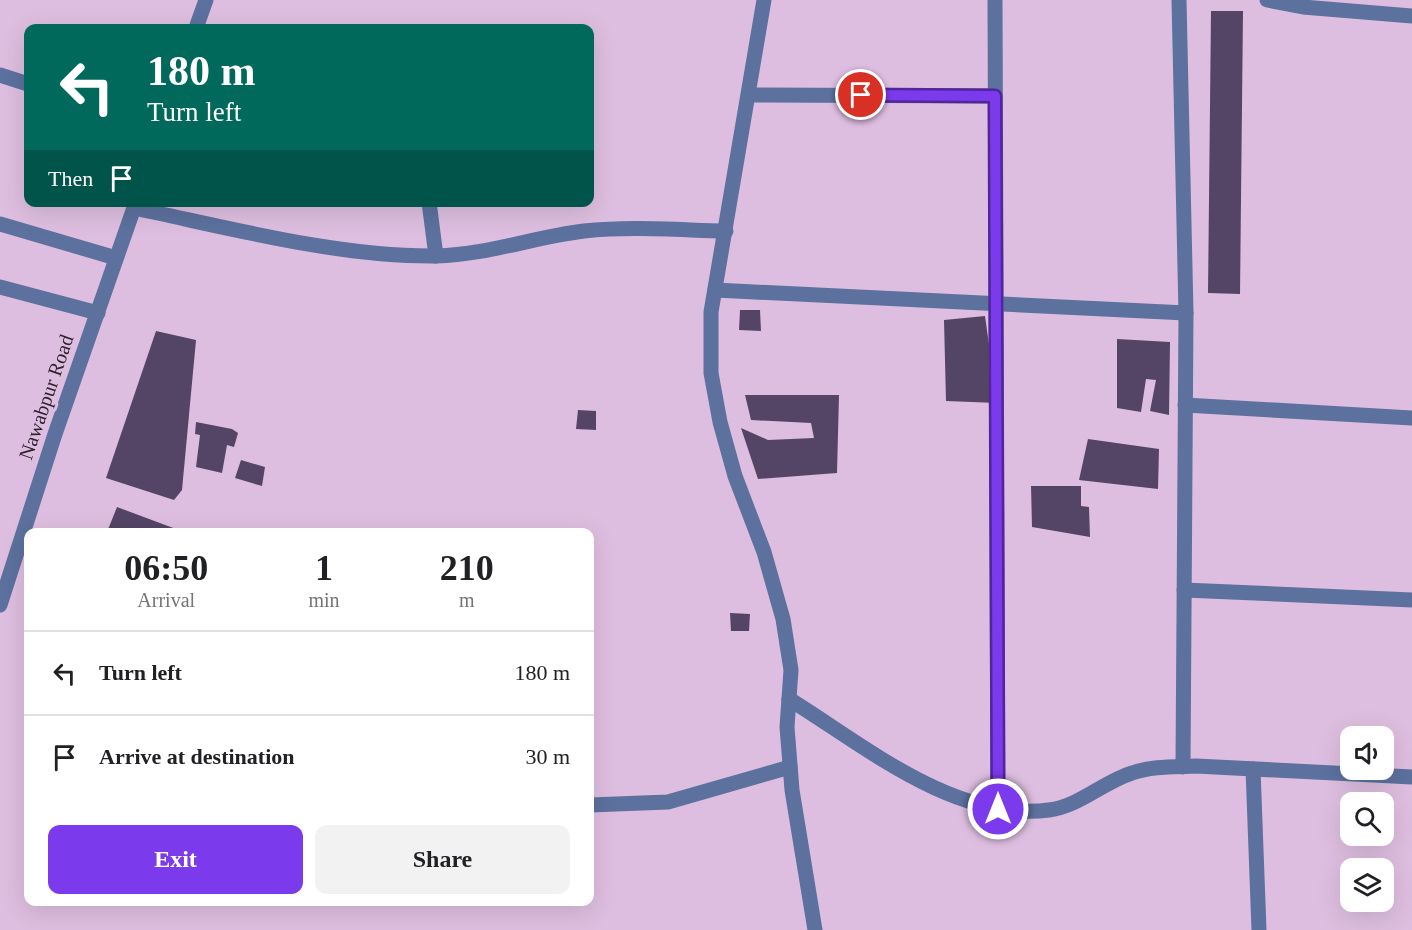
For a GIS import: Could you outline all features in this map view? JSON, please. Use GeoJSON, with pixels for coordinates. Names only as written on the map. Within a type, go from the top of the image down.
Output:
{"type":"FeatureCollection","features":[{"type":"Feature","properties":{"kind":"street"},"geometry":{"type":"LineString","coordinates":[[197,24],[206,0]]}},
{"type":"Feature","properties":{"kind":"street"},"geometry":{"type":"LineString","coordinates":[[764,0],[750,95],[711,312],[711,373],[720,422],[735,476],[764,552],[783,619],[791,670],[787,727],[790,767],[815,930]]}},
{"type":"Feature","properties":{"kind":"street"},"geometry":{"type":"LineString","coordinates":[[995,0],[998,809]]}},
{"type":"Feature","properties":{"kind":"street"},"geometry":{"type":"LineString","coordinates":[[1179,0],[1186,313],[1183,767]]}},
{"type":"Feature","properties":{"kind":"street"},"geometry":{"type":"LineString","coordinates":[[1267,0],[1303,7],[1412,16]]}},
{"type":"Feature","properties":{"kind":"street"},"geometry":{"type":"LineString","coordinates":[[0,75],[24,83]]}},
{"type":"Feature","properties":{"kind":"street"},"geometry":{"type":"LineString","coordinates":[[750,95],[995,96]]}},
{"type":"Feature","properties":{"kind":"street","name":"Nawabpur Road"},"geometry":{"type":"LineString","coordinates":[[0,605],[4,581],[134,207]]}},
{"type":"Feature","properties":{"kind":"street"},"geometry":{"type":"LineString","coordinates":[[144,207],[338,248],[436,256],[482,252],[583,231],[639,229],[726,231]]}},
{"type":"Feature","properties":{"kind":"street"},"geometry":{"type":"LineString","coordinates":[[430,207],[436,256]]}},
{"type":"Feature","properties":{"kind":"street"},"geometry":{"type":"LineString","coordinates":[[0,224],[116,258]]}},
{"type":"Feature","properties":{"kind":"street"},"geometry":{"type":"LineString","coordinates":[[0,288],[98,313]]}},
{"type":"Feature","properties":{"kind":"street"},"geometry":{"type":"LineString","coordinates":[[715,290],[1186,313]]}},
{"type":"Feature","properties":{"kind":"street"},"geometry":{"type":"LineString","coordinates":[[1185,405],[1412,418]]}},
{"type":"Feature","properties":{"kind":"street"},"geometry":{"type":"LineString","coordinates":[[1184,590],[1412,600]]}},
{"type":"Feature","properties":{"kind":"street"},"geometry":{"type":"LineString","coordinates":[[789,699],[921,783],[970,802],[998,809],[1049,810],[1069,805],[1132,772],[1183,767],[1412,777]]}},
{"type":"Feature","properties":{"kind":"street"},"geometry":{"type":"LineString","coordinates":[[594,805],[668,802],[790,767]]}},
{"type":"Feature","properties":{"kind":"street"},"geometry":{"type":"LineString","coordinates":[[1253,769],[1259,930]]}},
{"type":"Feature","properties":{"kind":"building"},"geometry":{"type":"Polygon","coordinates":[[[1211,11],[1243,11],[1240,294],[1208,293],[1211,11]]]}},
{"type":"Feature","properties":{"kind":"building"},"geometry":{"type":"Polygon","coordinates":[[[740,310],[760,310],[761,331],[739,330],[740,310]]]}},
{"type":"Feature","properties":{"kind":"building"},"geometry":{"type":"Polygon","coordinates":[[[985,316],[997,403],[946,401],[944,320],[985,316]]]}},
{"type":"Feature","properties":{"kind":"building"},"geometry":{"type":"Polygon","coordinates":[[[156,331],[196,340],[182,490],[174,500],[106,478],[156,331]]]}},
{"type":"Feature","properties":{"kind":"building"},"geometry":{"type":"Polygon","coordinates":[[[1117,339],[1170,342],[1169,415],[1150,411],[1156,380],[1146,379],[1141,412],[1117,408],[1117,339]]]}},
{"type":"Feature","properties":{"kind":"building"},"geometry":{"type":"Polygon","coordinates":[[[745,395],[839,395],[837,473],[758,479],[741,428],[768,440],[814,438],[811,423],[751,420],[745,395]]]}},
{"type":"Feature","properties":{"kind":"building"},"geometry":{"type":"Polygon","coordinates":[[[578,410],[596,411],[596,430],[576,429],[578,410]]]}},
{"type":"Feature","properties":{"kind":"building"},"geometry":{"type":"Polygon","coordinates":[[[196,422],[232,429],[238,433],[234,447],[227,445],[222,473],[196,467],[200,435],[195,434],[196,422]]]}},
{"type":"Feature","properties":{"kind":"building"},"geometry":{"type":"Polygon","coordinates":[[[1088,439],[1159,449],[1158,489],[1079,480],[1088,439]]]}},
{"type":"Feature","properties":{"kind":"building"},"geometry":{"type":"Polygon","coordinates":[[[241,460],[265,467],[262,486],[235,478],[241,460]]]}},
{"type":"Feature","properties":{"kind":"building"},"geometry":{"type":"Polygon","coordinates":[[[1031,486],[1081,486],[1081,506],[1089,507],[1090,537],[1032,527],[1031,486]]]}},
{"type":"Feature","properties":{"kind":"building"},"geometry":{"type":"Polygon","coordinates":[[[117,507],[173,528],[109,528],[117,507]]]}},
{"type":"Feature","properties":{"kind":"building"},"geometry":{"type":"Polygon","coordinates":[[[730,613],[750,614],[749,631],[731,631],[730,613]]]}},
{"type":"Feature","properties":{"kind":"route"},"geometry":{"type":"LineString","coordinates":[[861,95],[995,96],[998,809]]}}]}
